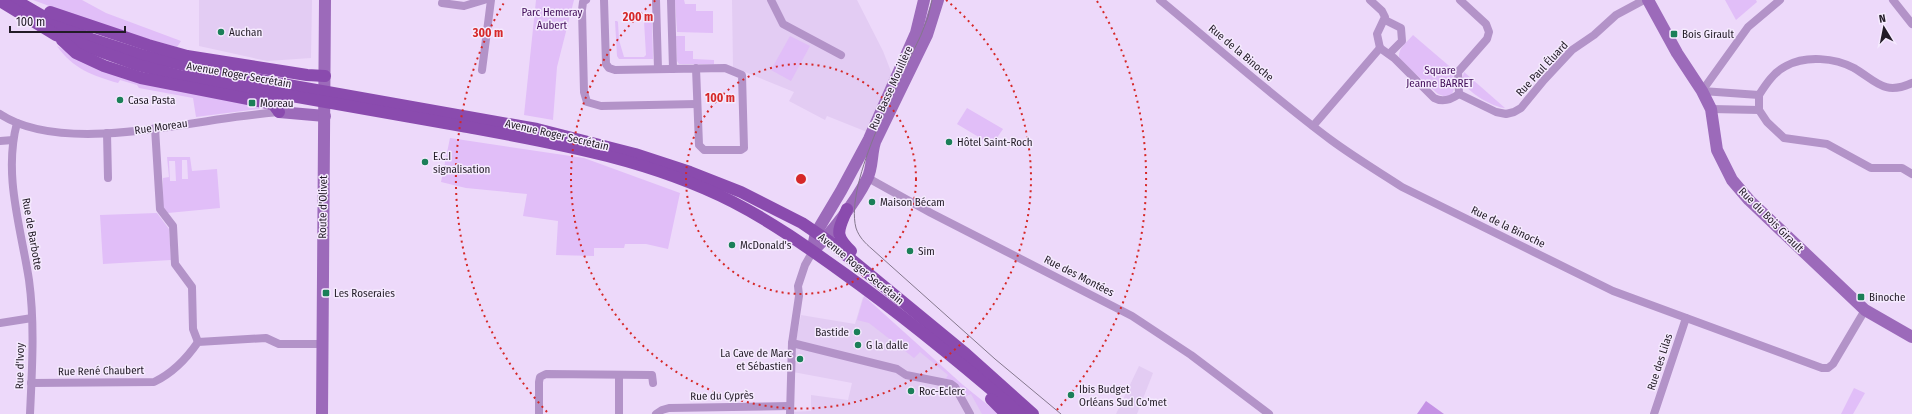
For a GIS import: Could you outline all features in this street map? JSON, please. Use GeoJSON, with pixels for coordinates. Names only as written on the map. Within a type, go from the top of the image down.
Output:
{"type":"FeatureCollection","features":[{"type":"Feature","properties":{"kind":"main road","name":"Avenue Roger Secrétain"},"geometry":{"type":"LineString","coordinates":[[16,0],[46,18],[91,39],[141,55],[270,87]]}},
{"type":"Feature","properties":{"kind":"main road"},"geometry":{"type":"LineString","coordinates":[[22,0],[97,29],[187,56],[308,75],[325,76]]}},
{"type":"Feature","properties":{"kind":"main road","name":"Avenue Roger Secrétain"},"geometry":{"type":"LineString","coordinates":[[0,1],[56,35],[138,66],[184,77],[270,87],[538,129],[636,154],[690,172],[741,192],[769,205],[817,241],[883,286],[966,354],[1033,414]]}},
{"type":"Feature","properties":{"kind":"main road"},"geometry":{"type":"LineString","coordinates":[[56,35],[76,53],[104,66],[141,78],[272,104],[278,112]]}},
{"type":"Feature","properties":{"kind":"main road","name":"Avenue Roger Secrétain"},"geometry":{"type":"LineString","coordinates":[[365,102],[619,158],[697,186],[732,201],[779,227],[817,241],[876,296],[949,353],[1020,414]]}},
{"type":"Feature","properties":{"kind":"main road"},"geometry":{"type":"LineString","coordinates":[[847,209],[838,228],[843,243],[922,318]]}},
{"type":"Feature","properties":{"kind":"main road"},"geometry":{"type":"LineString","coordinates":[[817,241],[820,248],[827,250],[883,286]]}},
{"type":"Feature","properties":{"kind":"main road"},"geometry":{"type":"LineString","coordinates":[[876,296],[898,319],[961,372],[1006,414]]}},
{"type":"Feature","properties":{"kind":"street","name":"Route d'Olivet"},"geometry":{"type":"LineString","coordinates":[[322,414],[325,0]]}},
{"type":"Feature","properties":{"kind":"street"},"geometry":{"type":"LineString","coordinates":[[442,3],[464,6],[484,0]]}},
{"type":"Feature","properties":{"kind":"street"},"geometry":{"type":"LineString","coordinates":[[482,70],[491,0]]}},
{"type":"Feature","properties":{"kind":"street"},"geometry":{"type":"LineString","coordinates":[[586,0],[582,10],[584,92],[587,102],[601,106],[696,104]]}},
{"type":"Feature","properties":{"kind":"street"},"geometry":{"type":"LineString","coordinates":[[604,0],[607,67],[615,70],[673,68],[696,68],[720,68],[725,68],[742,75],[744,148],[741,150],[704,150],[701,148],[697,140],[696,68]]}},
{"type":"Feature","properties":{"kind":"street"},"geometry":{"type":"LineString","coordinates":[[656,0],[658,69]]}},
{"type":"Feature","properties":{"kind":"street"},"geometry":{"type":"LineString","coordinates":[[671,0],[673,68]]}},
{"type":"Feature","properties":{"kind":"street"},"geometry":{"type":"LineString","coordinates":[[771,0],[784,24],[841,55]]}},
{"type":"Feature","properties":{"kind":"street","name":"Rue Basse Mouillère"},"geometry":{"type":"LineString","coordinates":[[790,410],[792,343],[799,296],[798,286],[805,265],[869,139],[916,33],[924,0]]}},
{"type":"Feature","properties":{"kind":"street","name":"Rue de la Binoche"},"geometry":{"type":"LineString","coordinates":[[1160,0],[1313,126],[1338,145],[1402,187],[1613,290],[1822,368],[1828,368],[1833,364],[1865,310]]}},
{"type":"Feature","properties":{"kind":"street"},"geometry":{"type":"LineString","coordinates":[[1370,0],[1382,11],[1385,20],[1378,34],[1380,48],[1389,54],[1434,98],[1440,101],[1459,94],[1458,72],[1487,39],[1488,32],[1486,24],[1460,0]]}},
{"type":"Feature","properties":{"kind":"street","name":"Rue Paul Éluard"},"geometry":{"type":"LineString","coordinates":[[1459,94],[1496,112],[1506,114],[1514,112],[1521,108],[1544,80],[1572,50],[1594,35],[1616,15],[1644,0]]}},
{"type":"Feature","properties":{"kind":"street","name":"Rue du Bois Girault"},"geometry":{"type":"LineString","coordinates":[[1648,0],[1677,53],[1702,90],[1711,109],[1717,150],[1732,180],[1749,200],[1865,310],[1912,337]]}},
{"type":"Feature","properties":{"kind":"street"},"geometry":{"type":"LineString","coordinates":[[1702,90],[1744,32],[1780,0]]}},
{"type":"Feature","properties":{"kind":"street"},"geometry":{"type":"LineString","coordinates":[[1893,0],[1912,24]]}},
{"type":"Feature","properties":{"kind":"street","name":"Rue Basse Mouillère"},"geometry":{"type":"LineString","coordinates":[[817,241],[847,209],[868,178],[871,154],[875,142],[927,35],[937,4]]}},
{"type":"Feature","properties":{"kind":"street"},"geometry":{"type":"LineString","coordinates":[[1385,20],[1401,28],[1402,41],[1389,54]]}},
{"type":"Feature","properties":{"kind":"street"},"geometry":{"type":"LineString","coordinates":[[1313,126],[1380,48]]}},
{"type":"Feature","properties":{"kind":"street"},"geometry":{"type":"LineString","coordinates":[[1912,83],[1897,88],[1888,88],[1879,86],[1843,63],[1828,60],[1805,60],[1784,66],[1768,81],[1759,95],[1759,110],[1767,122],[1784,138],[1827,144],[1871,168],[1902,168],[1912,174]]}},
{"type":"Feature","properties":{"kind":"street"},"geometry":{"type":"LineString","coordinates":[[1702,90],[1759,95]]}},
{"type":"Feature","properties":{"kind":"street"},"geometry":{"type":"LineString","coordinates":[[1711,109],[1759,110]]}},
{"type":"Feature","properties":{"kind":"street","name":"Rue Moreau"},"geometry":{"type":"LineString","coordinates":[[0,114],[17,123],[60,132],[107,133],[278,112],[325,116]]}},
{"type":"Feature","properties":{"kind":"street","name":"Rue de Barbotte"},"geometry":{"type":"LineString","coordinates":[[17,123],[13,140],[12,178],[29,281],[32,318]]}},
{"type":"Feature","properties":{"kind":"street"},"geometry":{"type":"LineString","coordinates":[[155,128],[160,209],[173,226],[175,264],[192,287],[193,329],[198,342],[266,338],[279,344],[322,344]]}},
{"type":"Feature","properties":{"kind":"street"},"geometry":{"type":"LineString","coordinates":[[107,133],[108,178]]}},
{"type":"Feature","properties":{"kind":"street"},"geometry":{"type":"LineString","coordinates":[[0,141],[13,140]]}},
{"type":"Feature","properties":{"kind":"street"},"geometry":{"type":"LineString","coordinates":[[851,173],[868,178]]}},
{"type":"Feature","properties":{"kind":"street","name":"Rue des Montées"},"geometry":{"type":"LineString","coordinates":[[868,178],[931,213],[1126,313],[1191,355],[1269,414]]}},
{"type":"Feature","properties":{"kind":"street"},"geometry":{"type":"LineString","coordinates":[[0,323],[32,318]]}},
{"type":"Feature","properties":{"kind":"street","name":"Rue d'Ivoy"},"geometry":{"type":"LineString","coordinates":[[30,414],[32,318]]}},
{"type":"Feature","properties":{"kind":"street","name":"Rue des Lilas"},"geometry":{"type":"LineString","coordinates":[[1654,414],[1686,318]]}},
{"type":"Feature","properties":{"kind":"street","name":"Rue René Chaubert"},"geometry":{"type":"LineString","coordinates":[[31,383],[154,382],[166,376],[190,353],[198,342]]}},
{"type":"Feature","properties":{"kind":"street"},"geometry":{"type":"LineString","coordinates":[[792,343],[897,369],[906,375],[951,384],[970,414]]}},
{"type":"Feature","properties":{"kind":"street"},"geometry":{"type":"LineString","coordinates":[[539,414],[539,382],[540,377],[546,374],[652,375],[653,383]]}},
{"type":"Feature","properties":{"kind":"street"},"geometry":{"type":"LineString","coordinates":[[619,375],[619,414]]}},
{"type":"Feature","properties":{"kind":"street","name":"Rue du Cyprès"},"geometry":{"type":"LineString","coordinates":[[656,414],[669,408],[790,410]]}},
{"type":"Feature","properties":{"kind":"shaded area"},"geometry":{"type":"Polygon","coordinates":[[[199,0],[312,0],[311,58],[267,61],[199,46],[199,0]]]}},
{"type":"Feature","properties":{"kind":"shaded area"},"geometry":{"type":"Polygon","coordinates":[[[732,0],[857,0],[883,51],[892,74],[867,132],[827,116],[825,120],[789,101],[794,92],[733,67],[732,0]]]}},
{"type":"Feature","properties":{"kind":"shaded area"},"geometry":{"type":"Polygon","coordinates":[[[863,297],[994,414],[789,414],[789,412],[811,411],[811,395],[848,400],[852,383],[793,372],[795,346],[801,315],[855,324],[863,297]]]}},
{"type":"Feature","properties":{"kind":"shaded area"},"geometry":{"type":"Polygon","coordinates":[[[1139,366],[1153,373],[1137,414],[1116,414],[1139,366]]]}},
{"type":"Feature","properties":{"kind":"shaded area"},"geometry":{"type":"Polygon","coordinates":[[[1426,401],[1444,414],[1417,414],[1426,401]]]}},
{"type":"Feature","properties":{"kind":"green space"},"geometry":{"type":"Polygon","coordinates":[[[33,0],[82,0],[106,13],[181,41],[177,47],[109,28],[33,0]]]}},
{"type":"Feature","properties":{"kind":"green space","name":"Parc Hemeray Aubert"},"geometry":{"type":"Polygon","coordinates":[[[536,0],[574,0],[557,67],[553,120],[524,115],[536,0]]]}},
{"type":"Feature","properties":{"kind":"green space"},"geometry":{"type":"Polygon","coordinates":[[[675,0],[684,0],[685,4],[696,4],[696,11],[713,11],[713,33],[677,32],[675,0]]]}},
{"type":"Feature","properties":{"kind":"green space"},"geometry":{"type":"Polygon","coordinates":[[[1725,0],[1756,0],[1757,2],[1736,20],[1725,0]]]}},
{"type":"Feature","properties":{"kind":"green space"},"geometry":{"type":"Polygon","coordinates":[[[652,20],[653,59],[619,59],[617,56],[615,21],[618,22],[619,40],[624,57],[644,57],[646,55],[644,21],[652,20]]]}},
{"type":"Feature","properties":{"kind":"green space","name":"Square Jeanne BARRET"},"geometry":{"type":"Polygon","coordinates":[[[1413,35],[1455,71],[1454,89],[1451,95],[1446,97],[1438,94],[1400,60],[1399,53],[1413,35]]]}},
{"type":"Feature","properties":{"kind":"green space"},"geometry":{"type":"Polygon","coordinates":[[[676,36],[685,36],[685,51],[693,51],[693,59],[714,60],[714,64],[679,64],[677,61],[676,36]]]}},
{"type":"Feature","properties":{"kind":"green space"},"geometry":{"type":"Polygon","coordinates":[[[790,36],[810,46],[791,81],[771,70],[790,36]]]}},
{"type":"Feature","properties":{"kind":"green space"},"geometry":{"type":"Polygon","coordinates":[[[57,46],[85,61],[266,108],[196,117],[193,98],[139,88],[137,85],[120,80],[118,83],[92,74],[76,66],[57,46]]]}},
{"type":"Feature","properties":{"kind":"green space"},"geometry":{"type":"Polygon","coordinates":[[[1464,72],[1505,108],[1487,102],[1468,89],[1462,80],[1464,72]]]}},
{"type":"Feature","properties":{"kind":"green space"},"geometry":{"type":"Polygon","coordinates":[[[967,108],[1003,129],[992,145],[957,124],[967,108]]]}},
{"type":"Feature","properties":{"kind":"green space"},"geometry":{"type":"Polygon","coordinates":[[[450,138],[584,158],[680,193],[668,249],[646,244],[625,244],[624,248],[594,248],[594,256],[556,255],[558,221],[523,216],[527,194],[466,188],[441,182],[450,138]]]}},
{"type":"Feature","properties":{"kind":"green space"},"geometry":{"type":"Polygon","coordinates":[[[167,157],[190,157],[192,171],[217,169],[220,208],[168,213],[162,206],[163,178],[169,177],[167,157]],[[182,160],[182,179],[188,179],[187,160],[182,160]],[[169,161],[170,181],[176,181],[175,161],[169,161]]]}},
{"type":"Feature","properties":{"kind":"green space"},"geometry":{"type":"Polygon","coordinates":[[[157,213],[169,229],[171,260],[103,264],[100,215],[157,213]]]}},
{"type":"Feature","properties":{"kind":"green space"},"geometry":{"type":"Polygon","coordinates":[[[864,296],[963,385],[999,414],[982,414],[971,394],[965,397],[957,383],[945,380],[948,375],[920,352],[914,358],[869,323],[857,320],[864,296]]]}},
{"type":"Feature","properties":{"kind":"green space"},"geometry":{"type":"Polygon","coordinates":[[[1854,388],[1865,393],[1853,414],[1841,414],[1854,388]]]}},
{"type":"Feature","properties":{"kind":"tram line"},"geometry":{"type":"LineString","coordinates":[[932,0],[928,17],[921,35],[888,103],[866,158],[858,184],[855,208],[856,228],[869,247],[995,359],[1061,414]]}},
{"type":"Feature","properties":{"kind":"place","name":"Auchan"},"geometry":{"type":"Point","coordinates":[221,32]}},
{"type":"Feature","properties":{"kind":"place","name":"Bois Girault"},"geometry":{"type":"Point","coordinates":[1674,34]}},
{"type":"Feature","properties":{"kind":"place","name":"Casa Pasta"},"geometry":{"type":"Point","coordinates":[120,100]}},
{"type":"Feature","properties":{"kind":"place","name":"Moreau"},"geometry":{"type":"Point","coordinates":[252,103]}},
{"type":"Feature","properties":{"kind":"place","name":"Hôtel Saint-Roch"},"geometry":{"type":"Point","coordinates":[949,142]}},
{"type":"Feature","properties":{"kind":"place","name":"E.C.I signalisation"},"geometry":{"type":"Point","coordinates":[425,162]}},
{"type":"Feature","properties":{"kind":"place","name":"Maison Bécam"},"geometry":{"type":"Point","coordinates":[872,202]}},
{"type":"Feature","properties":{"kind":"place","name":"McDonald's"},"geometry":{"type":"Point","coordinates":[732,245]}},
{"type":"Feature","properties":{"kind":"place","name":"Sim"},"geometry":{"type":"Point","coordinates":[910,251]}},
{"type":"Feature","properties":{"kind":"place","name":"Les Roseraies"},"geometry":{"type":"Point","coordinates":[326,293]}},
{"type":"Feature","properties":{"kind":"place","name":"Binoche"},"geometry":{"type":"Point","coordinates":[1861,297]}},
{"type":"Feature","properties":{"kind":"place","name":"Bastide"},"geometry":{"type":"Point","coordinates":[857,332]}},
{"type":"Feature","properties":{"kind":"place","name":"G la dalle"},"geometry":{"type":"Point","coordinates":[858,345]}},
{"type":"Feature","properties":{"kind":"place","name":"La Cave de Marc et Sébastien"},"geometry":{"type":"Point","coordinates":[800,359]}},
{"type":"Feature","properties":{"kind":"place","name":"Roc-Eclerc"},"geometry":{"type":"Point","coordinates":[911,391]}},
{"type":"Feature","properties":{"kind":"place","name":"Ibis Budget Orléans Sud Co'met"},"geometry":{"type":"Point","coordinates":[1071,395]}}]}
